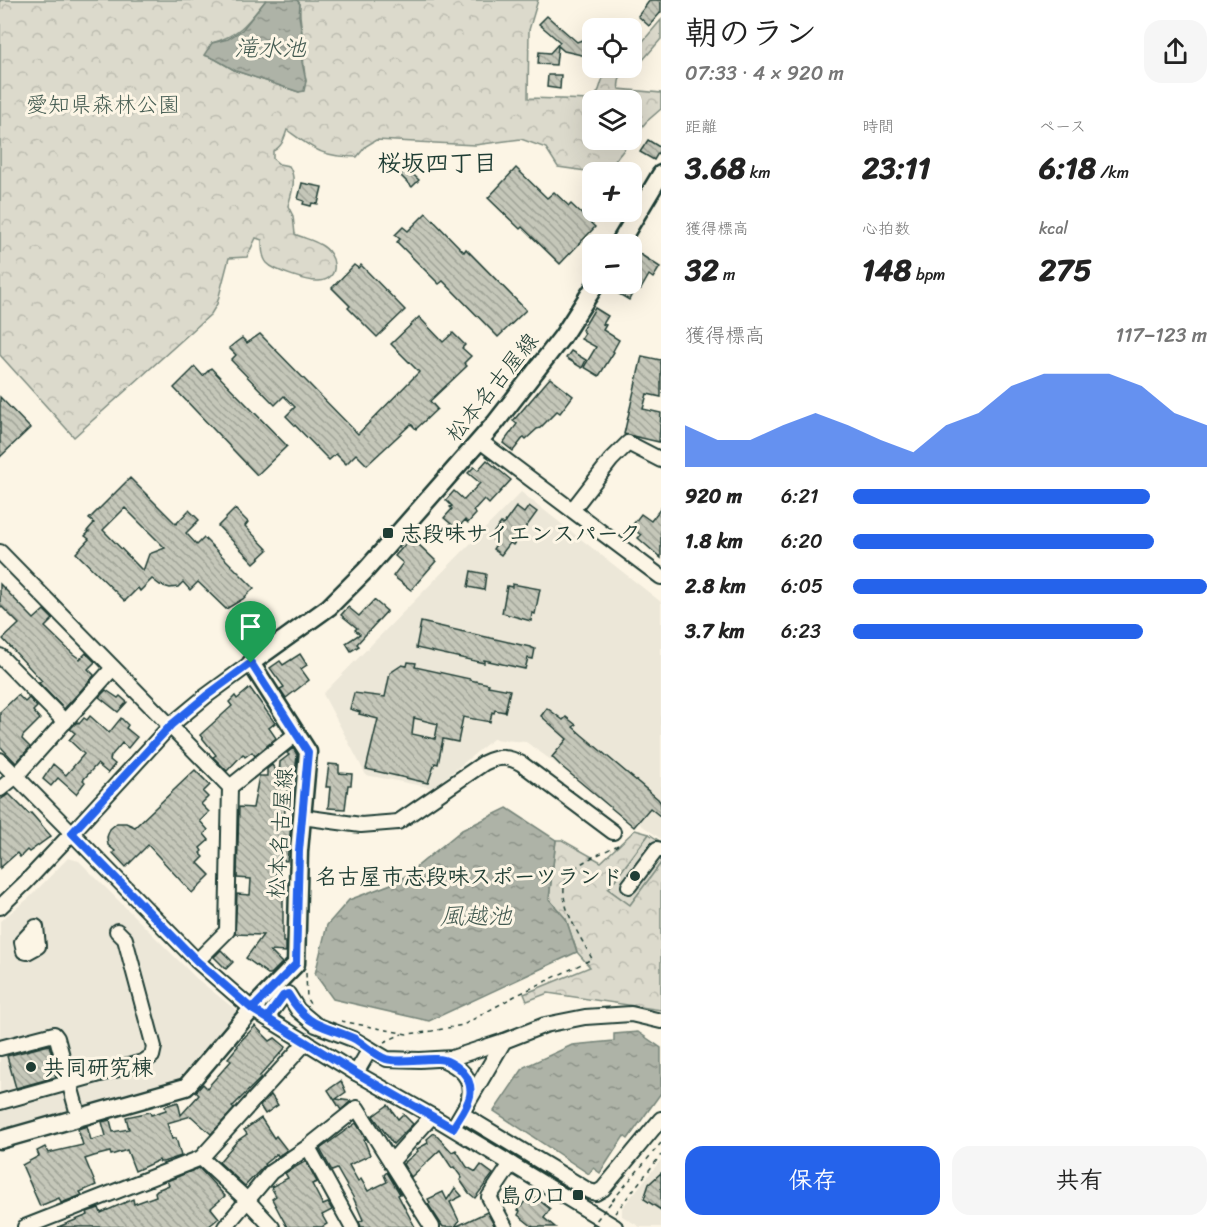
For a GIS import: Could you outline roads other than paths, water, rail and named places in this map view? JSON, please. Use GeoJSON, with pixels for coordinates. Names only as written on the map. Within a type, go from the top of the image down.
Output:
{"type":"FeatureCollection","features":[{"type":"Feature","properties":{"kind":"main road"},"geometry":{"type":"LineString","coordinates":[[625,234],[661,174]]}},
{"type":"Feature","properties":{"kind":"main road","name":"松本名古屋線"},"geometry":{"type":"LineString","coordinates":[[0,1140],[186,1087],[260,1013],[296,964],[302,818],[308,752],[251,663],[320,613],[373,562],[480,441],[562,337],[590,294]]}},
{"type":"Feature","properties":{"kind":"street"},"geometry":{"type":"LineString","coordinates":[[480,441],[661,577]]}},
{"type":"Feature","properties":{"kind":"street"},"geometry":{"type":"LineString","coordinates":[[573,509],[611,460],[628,443],[661,460]]}},
{"type":"Feature","properties":{"kind":"street"},"geometry":{"type":"LineString","coordinates":[[0,552],[230,787],[227,931],[197,961]]}},
{"type":"Feature","properties":{"kind":"street"},"geometry":{"type":"LineString","coordinates":[[0,656],[64,722]]}},
{"type":"Feature","properties":{"kind":"street"},"geometry":{"type":"LineString","coordinates":[[0,907],[26,883],[171,725],[251,663]]}},
{"type":"Feature","properties":{"kind":"street"},"geometry":{"type":"LineString","coordinates":[[0,789],[16,776],[113,668]]}},
{"type":"Feature","properties":{"kind":"street"},"geometry":{"type":"LineString","coordinates":[[230,787],[296,734]]}},
{"type":"Feature","properties":{"kind":"street"},"geometry":{"type":"LineString","coordinates":[[302,818],[361,825],[398,822],[484,763],[496,757],[505,757],[522,764],[615,838]]}},
{"type":"Feature","properties":{"kind":"street"},"geometry":{"type":"LineString","coordinates":[[0,760],[197,961],[260,1013],[356,1073],[453,1128],[611,1224]]}},
{"type":"Feature","properties":{"kind":"street"},"geometry":{"type":"LineString","coordinates":[[628,886],[657,849],[661,850]]}},
{"type":"Feature","properties":{"kind":"street"},"geometry":{"type":"LineString","coordinates":[[0,1102],[149,1060],[154,1047],[125,939],[117,931]]}},
{"type":"Feature","properties":{"kind":"street"},"geometry":{"type":"LineString","coordinates":[[260,1013],[288,994],[297,1010],[316,1024],[355,1040],[387,1059],[452,1058],[545,1025],[585,1017],[631,1014],[661,1021]]}},
{"type":"Feature","properties":{"kind":"street"},"geometry":{"type":"LineString","coordinates":[[0,1048],[54,1034],[79,1118]]}},
{"type":"Feature","properties":{"kind":"street"},"geometry":{"type":"LineString","coordinates":[[453,1128],[504,1041]]}},
{"type":"Feature","properties":{"kind":"street"},"geometry":{"type":"LineString","coordinates":[[25,1227],[201,1158],[306,1042]]}},
{"type":"Feature","properties":{"kind":"street"},"geometry":{"type":"LineString","coordinates":[[356,1073],[370,1049]]}},
{"type":"Feature","properties":{"kind":"street"},"geometry":{"type":"LineString","coordinates":[[440,1059],[457,1066],[469,1079],[471,1089],[465,1108]]}},
{"type":"Feature","properties":{"kind":"street"},"geometry":{"type":"LineString","coordinates":[[225,1227],[271,1172],[308,1147],[357,1108],[432,1227]]}},
{"type":"Feature","properties":{"kind":"street"},"geometry":{"type":"LineString","coordinates":[[465,1108],[589,1191],[596,1192],[603,1189],[661,1119]]}},
{"type":"Feature","properties":{"kind":"street"},"geometry":{"type":"LineString","coordinates":[[391,1162],[432,1116]]}},
{"type":"Feature","properties":{"kind":"street"},"geometry":{"type":"LineString","coordinates":[[308,1147],[352,1227]]}},
{"type":"Feature","properties":{"kind":"street"},"geometry":{"type":"LineString","coordinates":[[201,1158],[247,1200],[272,1227]]}},
{"type":"Feature","properties":{"kind":"street"},"geometry":{"type":"LineString","coordinates":[[505,1227],[489,1197],[512,1164]]}},
{"type":"Feature","properties":{"kind":"water","name":"滝水池"},"geometry":{"type":"Polygon","coordinates":[[[266,0],[297,0],[300,4],[302,62],[306,81],[304,91],[299,92],[236,71],[204,55],[212,43],[228,39],[242,30],[266,0]]]}},
{"type":"Feature","properties":{"kind":"water","name":"風越池"},"geometry":{"type":"Polygon","coordinates":[[[507,808],[556,840],[549,899],[566,919],[577,952],[429,1021],[333,999],[315,974],[327,925],[349,900],[399,881],[462,830],[507,808]]]}},
{"type":"Feature","properties":{"kind":"water"},"geometry":{"type":"Polygon","coordinates":[[[638,1032],[661,1048],[661,1093],[628,1139],[624,1136],[600,1173],[593,1168],[589,1174],[494,1111],[524,1067],[572,1045],[614,1041],[614,1034],[638,1032]]]}},
{"type":"Feature","properties":{"kind":"place","name":"志段味サイエンスパーク"},"geometry":{"type":"Point","coordinates":[388,533]}},
{"type":"Feature","properties":{"kind":"place","name":"名古屋市志段味スポーツランド"},"geometry":{"type":"Point","coordinates":[635,876]}},
{"type":"Feature","properties":{"kind":"place","name":"共同研究棟"},"geometry":{"type":"Point","coordinates":[31,1067]}},
{"type":"Feature","properties":{"kind":"place","name":"島の口"},"geometry":{"type":"Point","coordinates":[578,1195]}},
{"type":"Feature","properties":{"kind":"district","name":"桜坂四丁目"},"geometry":{"type":"Point","coordinates":[437,163]}},
{"type":"Feature","properties":{"kind":"park label","name":"愛知県森林公園"},"geometry":{"type":"Point","coordinates":[103,104]}}]}
